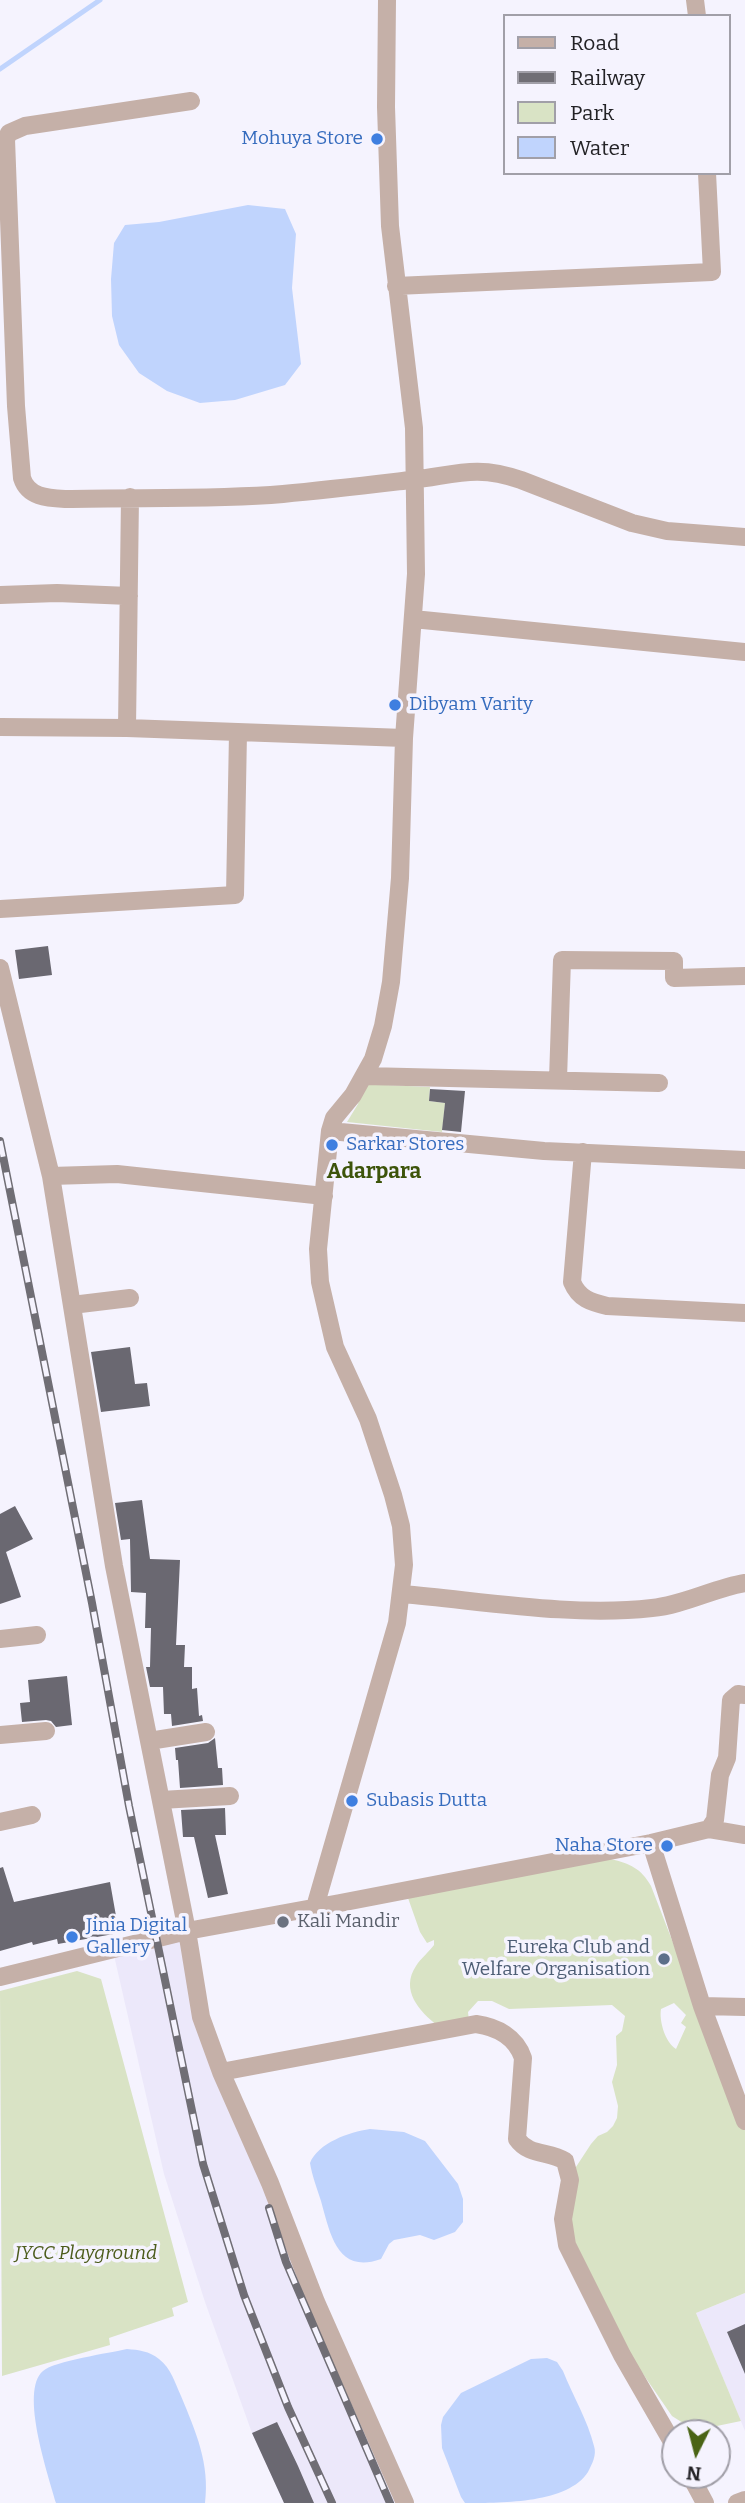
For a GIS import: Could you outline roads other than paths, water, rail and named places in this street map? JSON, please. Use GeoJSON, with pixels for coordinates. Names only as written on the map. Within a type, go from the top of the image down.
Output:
{"type":"FeatureCollection","features":[{"type":"Feature","properties":{"kind":"street"},"geometry":{"type":"LineString","coordinates":[[315,1908],[397,1623],[404,1565],[401,1526],[393,1495],[368,1419],[335,1348],[320,1282],[318,1249],[330,1131],[334,1118],[344,1108],[365,1076],[379,1042],[392,970],[400,878],[404,738],[416,574],[415,480],[410,384],[390,226],[387,0]]}},
{"type":"Feature","properties":{"kind":"street"},"geometry":{"type":"LineString","coordinates":[[191,101],[25,126],[9,133],[6,139],[16,407],[24,485],[30,491],[49,498],[280,494],[415,480],[463,471],[503,474],[632,523],[667,531],[745,537]]}},
{"type":"Feature","properties":{"kind":"street"},"geometry":{"type":"LineString","coordinates":[[396,286],[712,272],[707,175]]}},
{"type":"Feature","properties":{"kind":"street"},"geometry":{"type":"LineString","coordinates":[[127,728],[130,497]]}},
{"type":"Feature","properties":{"kind":"street"},"geometry":{"type":"LineString","coordinates":[[0,595],[57,593],[129,596]]}},
{"type":"Feature","properties":{"kind":"street"},"geometry":{"type":"LineString","coordinates":[[413,619],[745,653]]}},
{"type":"Feature","properties":{"kind":"street"},"geometry":{"type":"LineString","coordinates":[[0,727],[127,728],[404,738]]}},
{"type":"Feature","properties":{"kind":"street"},"geometry":{"type":"LineString","coordinates":[[0,909],[235,895],[238,733]]}},
{"type":"Feature","properties":{"kind":"street"},"geometry":{"type":"LineString","coordinates":[[558,1079],[562,960],[674,961],[674,978],[745,976]]}},
{"type":"Feature","properties":{"kind":"street"},"geometry":{"type":"LineString","coordinates":[[0,968],[51,1175],[114,1566],[187,1931],[201,2017],[316,2302],[405,2503]]}},
{"type":"Feature","properties":{"kind":"street"},"geometry":{"type":"LineString","coordinates":[[365,1076],[659,1083]]}},
{"type":"Feature","properties":{"kind":"street"},"geometry":{"type":"LineString","coordinates":[[330,1131],[583,1152],[745,1160]]}},
{"type":"Feature","properties":{"kind":"street"},"geometry":{"type":"LineString","coordinates":[[583,1152],[572,1282],[576,1293],[587,1301],[607,1306],[745,1313]]}},
{"type":"Feature","properties":{"kind":"street"},"geometry":{"type":"LineString","coordinates":[[51,1175],[117,1174],[324,1196]]}},
{"type":"Feature","properties":{"kind":"street"},"geometry":{"type":"LineString","coordinates":[[72,1305],[131,1298]]}},
{"type":"Feature","properties":{"kind":"street"},"geometry":{"type":"LineString","coordinates":[[402,1594],[566,1609],[654,1608],[726,1586],[745,1583]]}},
{"type":"Feature","properties":{"kind":"street"},"geometry":{"type":"LineString","coordinates":[[0,1639],[37,1635]]}},
{"type":"Feature","properties":{"kind":"street"},"geometry":{"type":"LineString","coordinates":[[709,1829],[715,1820],[720,1775],[727,1758],[731,1700],[738,1694],[745,1695]]}},
{"type":"Feature","properties":{"kind":"street"},"geometry":{"type":"LineString","coordinates":[[0,1735],[46,1731]]}},
{"type":"Feature","properties":{"kind":"street"},"geometry":{"type":"LineString","coordinates":[[149,1741],[206,1732]]}},
{"type":"Feature","properties":{"kind":"street"},"geometry":{"type":"LineString","coordinates":[[160,1800],[230,1796]]}},
{"type":"Feature","properties":{"kind":"street"},"geometry":{"type":"LineString","coordinates":[[0,1822],[32,1815]]}},
{"type":"Feature","properties":{"kind":"street"},"geometry":{"type":"LineString","coordinates":[[0,1977],[143,1940],[651,1843],[709,1829],[745,1835]]}},
{"type":"Feature","properties":{"kind":"street"},"geometry":{"type":"LineString","coordinates":[[651,1843],[702,2006],[745,2121]]}},
{"type":"Feature","properties":{"kind":"street"},"geometry":{"type":"LineString","coordinates":[[702,2006],[745,2007]]}},
{"type":"Feature","properties":{"kind":"street"},"geometry":{"type":"LineString","coordinates":[[221,2071],[476,2024],[489,2026],[505,2034],[520,2047],[523,2058],[517,2139],[522,2146],[534,2152],[556,2156],[565,2161],[570,2180],[563,2219],[567,2245],[622,2355],[661,2423]]}},
{"type":"Feature","properties":{"kind":"street"},"geometry":{"type":"LineString","coordinates":[[737,2503],[745,2500]]}},
{"type":"Feature","properties":{"kind":"water"},"geometry":{"type":"Polygon","coordinates":[[[248,205],[285,209],[296,234],[292,288],[301,364],[285,385],[235,400],[200,403],[167,391],[139,373],[119,345],[112,316],[114,243],[125,225],[159,222],[248,205]]]}},
{"type":"Feature","properties":{"kind":"water"},"geometry":{"type":"Polygon","coordinates":[[[370,2129],[404,2132],[425,2141],[458,2184],[463,2199],[463,2222],[455,2232],[434,2240],[420,2235],[394,2240],[381,2259],[366,2262],[354,2261],[338,2248],[328,2226],[310,2163],[327,2144],[370,2129]]]}},
{"type":"Feature","properties":{"kind":"water"},"geometry":{"type":"Polygon","coordinates":[[[127,2349],[144,2351],[155,2356],[172,2376],[192,2422],[204,2461],[205,2503],[56,2503],[38,2435],[34,2396],[36,2381],[49,2367],[127,2349]]]}},
{"type":"Feature","properties":{"kind":"water"},"geometry":{"type":"Polygon","coordinates":[[[547,2358],[557,2362],[563,2371],[588,2427],[595,2453],[588,2472],[579,2482],[551,2495],[498,2503],[465,2503],[442,2448],[443,2417],[461,2393],[531,2359],[547,2358]]]}},
{"type":"Feature","properties":{"kind":"waterway"},"geometry":{"type":"LineString","coordinates":[[0,69],[100,0]]}},
{"type":"Feature","properties":{"kind":"railway"},"geometry":{"type":"LineString","coordinates":[[0,1141],[92,1603],[129,1806],[203,2164],[244,2295],[288,2407],[332,2503]]}},
{"type":"Feature","properties":{"kind":"railway"},"geometry":{"type":"LineString","coordinates":[[269,2208],[286,2262],[390,2503]]}},
{"type":"Feature","properties":{"kind":"place","name":"Mohuya Store"},"geometry":{"type":"Point","coordinates":[377,139]}},
{"type":"Feature","properties":{"kind":"place","name":"Dibyam Varity"},"geometry":{"type":"Point","coordinates":[395,705]}},
{"type":"Feature","properties":{"kind":"place","name":"Sarkar Stores"},"geometry":{"type":"Point","coordinates":[332,1145]}},
{"type":"Feature","properties":{"kind":"place","name":"Subasis Dutta"},"geometry":{"type":"Point","coordinates":[352,1801]}},
{"type":"Feature","properties":{"kind":"place","name":"Naha Store"},"geometry":{"type":"Point","coordinates":[667,1846]}},
{"type":"Feature","properties":{"kind":"place","name":"Kali Mandir"},"geometry":{"type":"Point","coordinates":[283,1922]}},
{"type":"Feature","properties":{"kind":"place","name":"Jinia Digital Gallery"},"geometry":{"type":"Point","coordinates":[72,1937]}},
{"type":"Feature","properties":{"kind":"place","name":"Eureka Club and Welfare Organisation"},"geometry":{"type":"Point","coordinates":[664,1959]}},
{"type":"Feature","properties":{"kind":"district","name":"Adarpara"},"geometry":{"type":"Point","coordinates":[374,1172]}},
{"type":"Feature","properties":{"kind":"park label","name":"JYCC Playground"},"geometry":{"type":"Point","coordinates":[86,2254]}}]}
